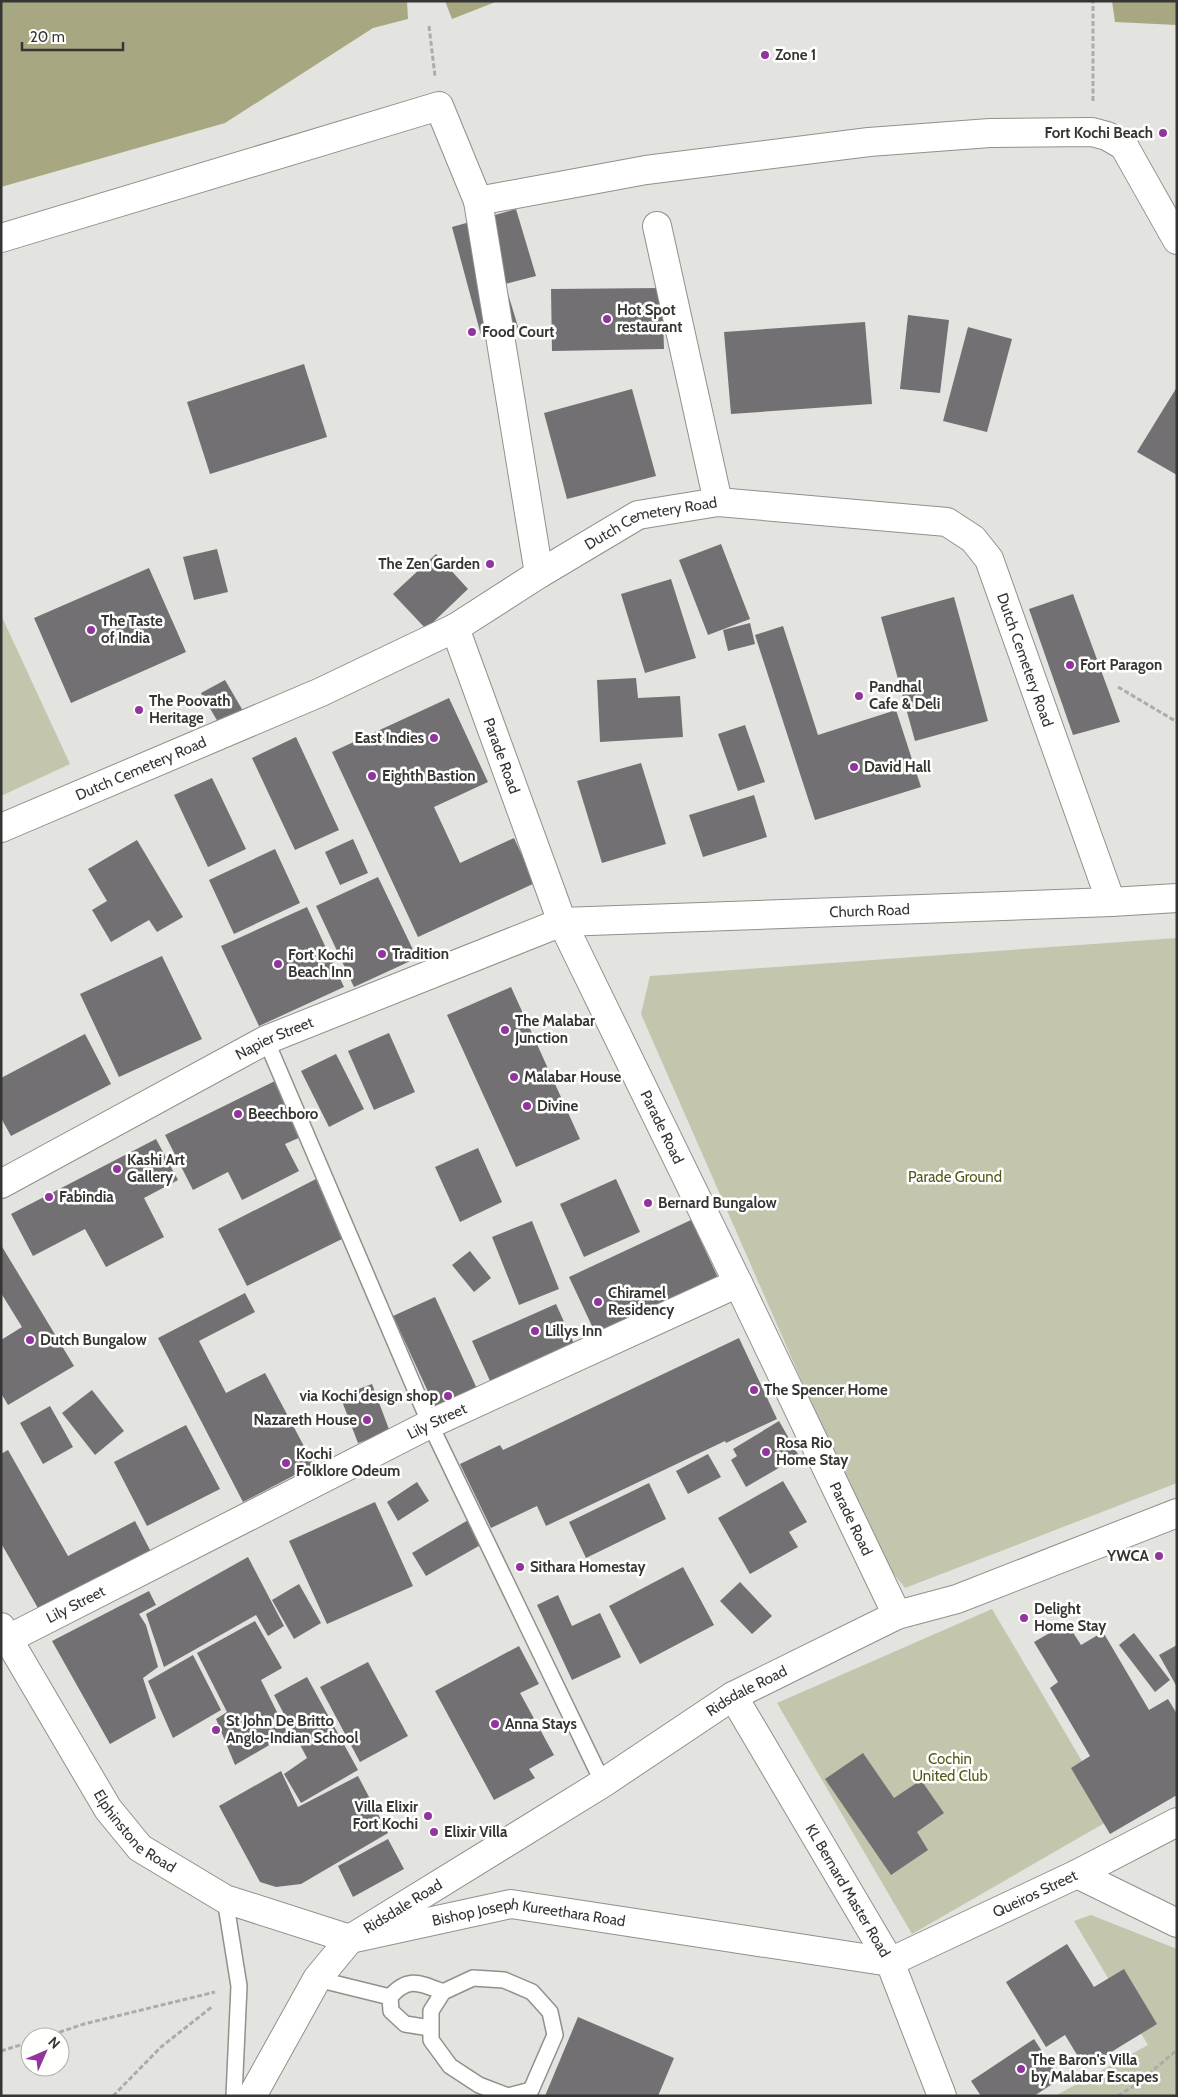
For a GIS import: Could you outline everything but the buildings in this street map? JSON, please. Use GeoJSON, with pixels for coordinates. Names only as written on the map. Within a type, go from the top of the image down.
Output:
{"type":"FeatureCollection","features":[{"type":"Feature","properties":{"kind":"street"},"geometry":{"type":"LineString","coordinates":[[1,238],[439,106],[478,201],[539,574]]}},
{"type":"Feature","properties":{"kind":"street"},"geometry":{"type":"LineString","coordinates":[[478,201],[646,170],[868,142],[990,133],[1092,132],[1107,136],[1124,146],[1177,240]]}},
{"type":"Feature","properties":{"kind":"street"},"geometry":{"type":"LineString","coordinates":[[657,226],[718,502]]}},
{"type":"Feature","properties":{"kind":"street","name":"Dutch Cemetery Road"},"geometry":{"type":"LineString","coordinates":[[1,828],[321,692],[455,628],[539,574],[638,515],[718,502],[947,522],[972,539],[989,559],[1111,902]]}},
{"type":"Feature","properties":{"kind":"street","name":"Parade Road"},"geometry":{"type":"LineString","coordinates":[[455,628],[562,922],[897,1615]]}},
{"type":"Feature","properties":{"kind":"street","name":"Church Road"},"geometry":{"type":"LineString","coordinates":[[562,922],[1177,898]]}},
{"type":"Feature","properties":{"kind":"street","name":"Napier Street"},"geometry":{"type":"LineString","coordinates":[[1,1184],[266,1040],[562,922]]}},
{"type":"Feature","properties":{"kind":"street","name":"Lily Street"},"geometry":{"type":"LineString","coordinates":[[5,1633],[430,1424],[738,1283]]}},
{"type":"Feature","properties":{"kind":"street","name":"Ridsdale Road"},"geometry":{"type":"LineString","coordinates":[[350,1939],[603,1783],[734,1696],[897,1615],[957,1599],[1177,1513]]}},
{"type":"Feature","properties":{"kind":"street","name":"Elphinstone Road"},"geometry":{"type":"LineString","coordinates":[[5,1633],[108,1809],[140,1848],[225,1899],[350,1939]]}},
{"type":"Feature","properties":{"kind":"street","name":"KL Bernard Master Road"},"geometry":{"type":"LineString","coordinates":[[734,1696],[890,1962],[942,2096]]}},
{"type":"Feature","properties":{"kind":"street","name":"Queiros Street"},"geometry":{"type":"LineString","coordinates":[[890,1962],[1077,1874],[1177,1822]]}},
{"type":"Feature","properties":{"kind":"street"},"geometry":{"type":"LineString","coordinates":[[1077,1874],[1177,1923]]}},
{"type":"Feature","properties":{"kind":"street","name":"Bishop Joseph Kureethara Road"},"geometry":{"type":"LineString","coordinates":[[350,1939],[511,1904],[890,1962]]}},
{"type":"Feature","properties":{"kind":"street"},"geometry":{"type":"LineString","coordinates":[[252,2096],[318,1979],[350,1939]]}},
{"type":"Feature","properties":{"kind":"lane"},"geometry":{"type":"LineString","coordinates":[[266,1040],[430,1424],[603,1783]]}},
{"type":"Feature","properties":{"kind":"lane"},"geometry":{"type":"LineString","coordinates":[[225,1899],[239,1986],[234,2096]]}},
{"type":"Feature","properties":{"kind":"lane"},"geometry":{"type":"LineString","coordinates":[[473,1978],[504,1980],[532,1992],[550,2012],[554,2035],[531,2090],[508,2096],[479,2085],[450,2066],[430,2040],[430,2028],[431,2011],[443,1992],[473,1978]]}},
{"type":"Feature","properties":{"kind":"lane"},"geometry":{"type":"LineString","coordinates":[[318,1979],[390,1997]]}},
{"type":"Feature","properties":{"kind":"lane"},"geometry":{"type":"LineString","coordinates":[[430,2028],[405,2024],[391,2011],[390,1997],[400,1986],[417,1982],[443,1992]]}},
{"type":"Feature","properties":{"kind":"path"},"geometry":{"type":"LineString","coordinates":[[1092,132],[1093,1]]}},
{"type":"Feature","properties":{"kind":"path"},"geometry":{"type":"LineString","coordinates":[[429,26],[439,106]]}},
{"type":"Feature","properties":{"kind":"path"},"geometry":{"type":"LineString","coordinates":[[1118,687],[1177,722]]}},
{"type":"Feature","properties":{"kind":"path"},"geometry":{"type":"LineString","coordinates":[[70,2029],[239,1986]]}},
{"type":"Feature","properties":{"kind":"path"},"geometry":{"type":"LineString","coordinates":[[113,2096],[161,2047],[239,1986]]}},
{"type":"Feature","properties":{"kind":"path"},"geometry":{"type":"LineString","coordinates":[[1,2051],[20,2045]]}},
{"type":"Feature","properties":{"kind":"path"},"geometry":{"type":"LineString","coordinates":[[1118,2096],[1137,2084],[1177,2050]]}},
{"type":"Feature","properties":{"kind":"green space"},"geometry":{"type":"Polygon","coordinates":[[[1,615],[70,764],[1,796],[1,615]]]}},
{"type":"Feature","properties":{"kind":"green space","name":"Parade Ground"},"geometry":{"type":"Polygon","coordinates":[[[1177,938],[1177,1483],[905,1588],[877,1553],[641,1014],[650,976],[1177,938]]]}},
{"type":"Feature","properties":{"kind":"green space","name":"Cochin United Club"},"geometry":{"type":"Polygon","coordinates":[[[992,1609],[1115,1817],[912,1934],[777,1703],[992,1609]]]}},
{"type":"Feature","properties":{"kind":"green space"},"geometry":{"type":"Polygon","coordinates":[[[1091,1915],[1177,1949],[1177,2096],[1055,2096],[1148,2045],[1074,1921],[1091,1915]]]}},
{"type":"Feature","properties":{"kind":"shaded area"},"geometry":{"type":"Polygon","coordinates":[[[1,1],[407,1],[408,19],[373,28],[225,123],[1,187],[1,1]]]}},
{"type":"Feature","properties":{"kind":"shaded area"},"geometry":{"type":"Polygon","coordinates":[[[445,1],[498,1],[452,19],[445,1]]]}},
{"type":"Feature","properties":{"kind":"shaded area"},"geometry":{"type":"Polygon","coordinates":[[[1112,1],[1177,1],[1177,25],[1115,22],[1112,1]]]}},
{"type":"Feature","properties":{"kind":"place","name":"Zone 1"},"geometry":{"type":"Point","coordinates":[765,55]}},
{"type":"Feature","properties":{"kind":"place","name":"Fort Kochi Beach"},"geometry":{"type":"Point","coordinates":[1163,133]}},
{"type":"Feature","properties":{"kind":"place","name":"Hot Spot restaurant"},"geometry":{"type":"Point","coordinates":[607,319]}},
{"type":"Feature","properties":{"kind":"place","name":"Food Court"},"geometry":{"type":"Point","coordinates":[472,332]}},
{"type":"Feature","properties":{"kind":"place","name":"The Zen Garden"},"geometry":{"type":"Point","coordinates":[490,564]}},
{"type":"Feature","properties":{"kind":"place","name":"The Taste of India"},"geometry":{"type":"Point","coordinates":[91,630]}},
{"type":"Feature","properties":{"kind":"place","name":"Fort Paragon"},"geometry":{"type":"Point","coordinates":[1070,665]}},
{"type":"Feature","properties":{"kind":"place","name":"Pandhal Cafe & Deli"},"geometry":{"type":"Point","coordinates":[859,696]}},
{"type":"Feature","properties":{"kind":"place","name":"The Poovath Heritage"},"geometry":{"type":"Point","coordinates":[139,710]}},
{"type":"Feature","properties":{"kind":"place","name":"East Indies"},"geometry":{"type":"Point","coordinates":[434,738]}},
{"type":"Feature","properties":{"kind":"place","name":"David Hall"},"geometry":{"type":"Point","coordinates":[854,767]}},
{"type":"Feature","properties":{"kind":"place","name":"Eighth Bastion"},"geometry":{"type":"Point","coordinates":[372,776]}},
{"type":"Feature","properties":{"kind":"place","name":"Tradition"},"geometry":{"type":"Point","coordinates":[382,954]}},
{"type":"Feature","properties":{"kind":"place","name":"Fort Kochi Beach Inn"},"geometry":{"type":"Point","coordinates":[278,964]}},
{"type":"Feature","properties":{"kind":"place","name":"The Malabar Junction"},"geometry":{"type":"Point","coordinates":[505,1030]}},
{"type":"Feature","properties":{"kind":"place","name":"Malabar House"},"geometry":{"type":"Point","coordinates":[514,1077]}},
{"type":"Feature","properties":{"kind":"place","name":"Divine"},"geometry":{"type":"Point","coordinates":[527,1106]}},
{"type":"Feature","properties":{"kind":"place","name":"Beechboro"},"geometry":{"type":"Point","coordinates":[238,1114]}},
{"type":"Feature","properties":{"kind":"place","name":"Kashi Art Gallery"},"geometry":{"type":"Point","coordinates":[117,1169]}},
{"type":"Feature","properties":{"kind":"place","name":"Fabindia"},"geometry":{"type":"Point","coordinates":[49,1197]}},
{"type":"Feature","properties":{"kind":"place","name":"Bernard Bungalow"},"geometry":{"type":"Point","coordinates":[648,1203]}},
{"type":"Feature","properties":{"kind":"place","name":"Chiramel Residency"},"geometry":{"type":"Point","coordinates":[598,1302]}},
{"type":"Feature","properties":{"kind":"place","name":"Lillys Inn"},"geometry":{"type":"Point","coordinates":[535,1331]}},
{"type":"Feature","properties":{"kind":"place","name":"Dutch Bungalow"},"geometry":{"type":"Point","coordinates":[30,1340]}},
{"type":"Feature","properties":{"kind":"place","name":"The Spencer Home"},"geometry":{"type":"Point","coordinates":[754,1390]}},
{"type":"Feature","properties":{"kind":"place","name":"via Kochi design shop"},"geometry":{"type":"Point","coordinates":[448,1396]}},
{"type":"Feature","properties":{"kind":"place","name":"Nazareth House"},"geometry":{"type":"Point","coordinates":[367,1420]}},
{"type":"Feature","properties":{"kind":"place","name":"Rosa Rio Home Stay"},"geometry":{"type":"Point","coordinates":[766,1452]}},
{"type":"Feature","properties":{"kind":"place","name":"Kochi Folklore Odeum"},"geometry":{"type":"Point","coordinates":[286,1463]}},
{"type":"Feature","properties":{"kind":"place","name":"YWCA"},"geometry":{"type":"Point","coordinates":[1159,1556]}},
{"type":"Feature","properties":{"kind":"place","name":"Sithara Homestay"},"geometry":{"type":"Point","coordinates":[520,1567]}},
{"type":"Feature","properties":{"kind":"place","name":"Delight Home Stay"},"geometry":{"type":"Point","coordinates":[1024,1618]}},
{"type":"Feature","properties":{"kind":"place","name":"Anna Stays"},"geometry":{"type":"Point","coordinates":[495,1724]}},
{"type":"Feature","properties":{"kind":"place","name":"St John De Britto Anglo-Indian School"},"geometry":{"type":"Point","coordinates":[216,1730]}},
{"type":"Feature","properties":{"kind":"place","name":"Villa Elixir Fort Kochi"},"geometry":{"type":"Point","coordinates":[428,1816]}},
{"type":"Feature","properties":{"kind":"place","name":"Elixir Villa"},"geometry":{"type":"Point","coordinates":[434,1832]}},
{"type":"Feature","properties":{"kind":"place","name":"The Baron's Villa by Malabar Escapes"},"geometry":{"type":"Point","coordinates":[1021,2069]}}]}
